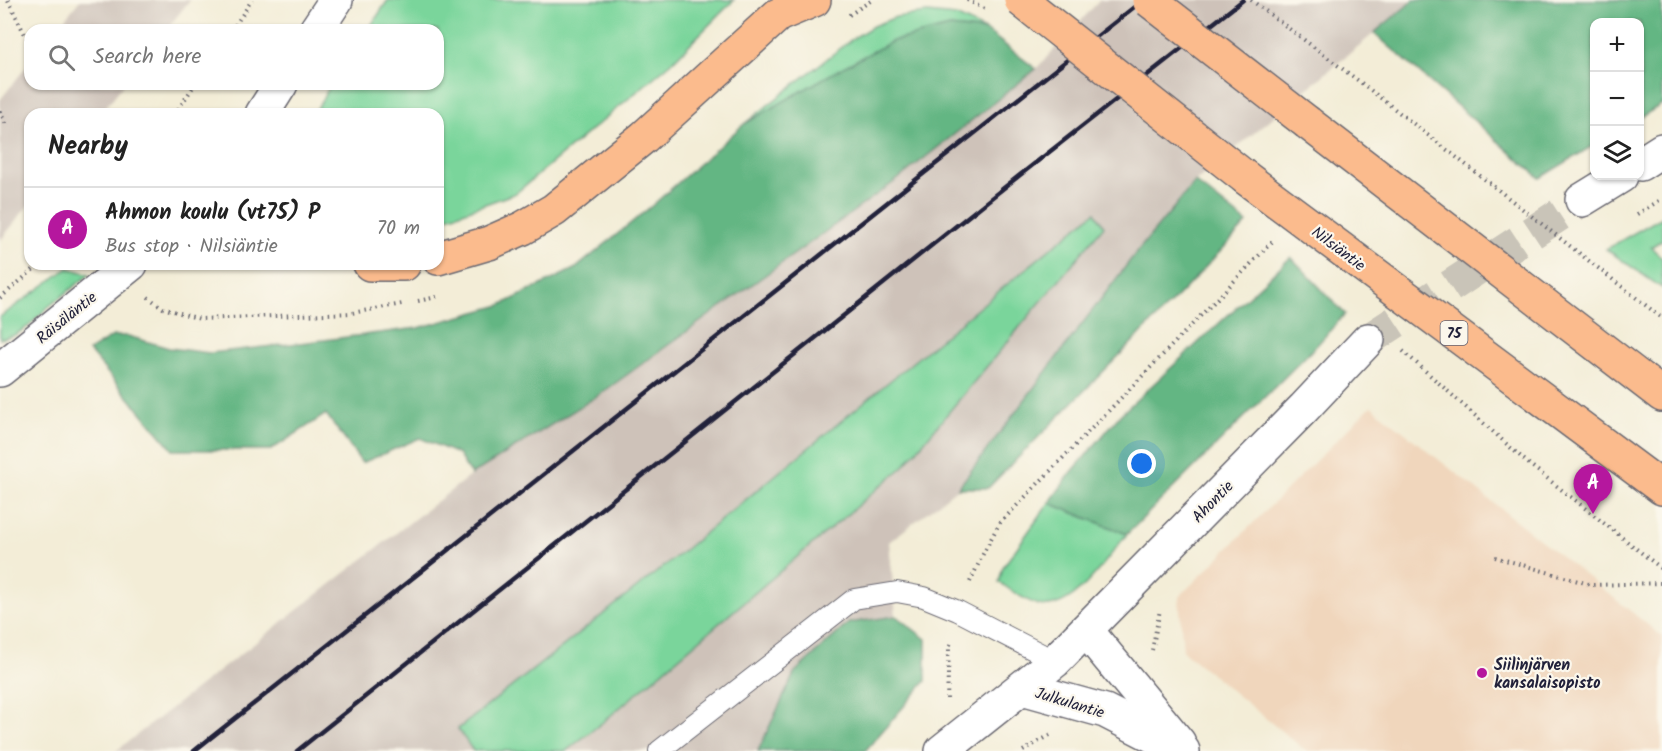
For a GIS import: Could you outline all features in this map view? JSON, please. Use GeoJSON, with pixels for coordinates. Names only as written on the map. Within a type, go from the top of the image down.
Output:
{"type":"FeatureCollection","features":[{"type":"Feature","properties":{"kind":"main road"},"geometry":{"type":"LineString","coordinates":[[444,256],[489,243],[523,228],[554,210],[644,136],[782,8],[814,0]]}},
{"type":"Feature","properties":{"kind":"main road","name":"Nilsiäntie"},"geometry":{"type":"LineString","coordinates":[[1021,0],[1246,178],[1662,488]]}},
{"type":"Feature","properties":{"kind":"main road"},"geometry":{"type":"LineString","coordinates":[[1149,0],[1662,395]]}},
{"type":"Feature","properties":{"kind":"street"},"geometry":{"type":"LineString","coordinates":[[320,24],[336,0]]}},
{"type":"Feature","properties":{"kind":"street"},"geometry":{"type":"LineString","coordinates":[[266,108],[277,90]]}},
{"type":"Feature","properties":{"kind":"street"},"geometry":{"type":"LineString","coordinates":[[1644,161],[1662,150]]}},
{"type":"Feature","properties":{"kind":"street"},"geometry":{"type":"LineString","coordinates":[[1582,200],[1614,180]]}},
{"type":"Feature","properties":{"kind":"street","name":"Räisäläntie"},"geometry":{"type":"LineString","coordinates":[[0,370],[125,270]]}},
{"type":"Feature","properties":{"kind":"street","name":"Ahontie"},"geometry":{"type":"LineString","coordinates":[[952,743],[1055,661],[1296,416],[1383,343]]}},
{"type":"Feature","properties":{"kind":"street","name":"Julkulantie"},"geometry":{"type":"LineString","coordinates":[[1086,630],[1184,751]]}},
{"type":"Feature","properties":{"kind":"street","name":"Julkulantie"},"geometry":{"type":"LineString","coordinates":[[1022,688],[1105,711],[1184,751]]}},
{"type":"Feature","properties":{"kind":"lane"},"geometry":{"type":"LineString","coordinates":[[659,751],[854,599],[897,592],[924,597],[958,611],[1055,661]]}},
{"type":"Feature","properties":{"kind":"path"},"geometry":{"type":"LineString","coordinates":[[8,0],[24,33]]}},
{"type":"Feature","properties":{"kind":"path"},"geometry":{"type":"LineString","coordinates":[[236,24],[252,0]]}},
{"type":"Feature","properties":{"kind":"path"},"geometry":{"type":"LineString","coordinates":[[1251,0],[1364,85],[1662,318]]}},
{"type":"Feature","properties":{"kind":"path"},"geometry":{"type":"LineString","coordinates":[[179,108],[191,90]]}},
{"type":"Feature","properties":{"kind":"path"},"geometry":{"type":"LineString","coordinates":[[0,111],[8,127]]}},
{"type":"Feature","properties":{"kind":"path"},"geometry":{"type":"LineString","coordinates":[[952,743],[948,712],[950,649],[958,611],[999,524],[1276,237]]}},
{"type":"Feature","properties":{"kind":"path"},"geometry":{"type":"LineString","coordinates":[[0,298],[33,270]]}},
{"type":"Feature","properties":{"kind":"path"},"geometry":{"type":"LineString","coordinates":[[1383,343],[1529,464],[1662,569]]}},
{"type":"Feature","properties":{"kind":"path"},"geometry":{"type":"LineString","coordinates":[[1495,556],[1592,585],[1662,583]]}},
{"type":"Feature","properties":{"kind":"path"},"geometry":{"type":"LineString","coordinates":[[1133,687],[1152,650],[1161,606]]}},
{"type":"Feature","properties":{"kind":"path"},"geometry":{"type":"LineString","coordinates":[[1023,751],[1059,730],[1083,731],[1105,711]]}},
{"type":"Feature","properties":{"kind":"shaded area"},"geometry":{"type":"Polygon","coordinates":[[[80,0],[190,0],[171,24],[61,24],[80,0]]]}},
{"type":"Feature","properties":{"kind":"shaded area"},"geometry":{"type":"Polygon","coordinates":[[[1100,0],[1414,0],[1195,182],[1135,254],[958,488],[889,542],[896,616],[849,623],[795,672],[758,751],[116,751],[471,475],[599,395],[897,180],[1036,69],[1100,0]]]}},
{"type":"Feature","properties":{"kind":"shaded area"},"geometry":{"type":"Polygon","coordinates":[[[24,70],[24,90],[119,90],[105,108],[24,108],[24,211],[0,241],[0,100],[24,70]]]}},
{"type":"Feature","properties":{"kind":"shaded area"},"geometry":{"type":"Polygon","coordinates":[[[1371,406],[1662,636],[1662,751],[1306,751],[1183,651],[1179,597],[1371,406]]]}},
{"type":"Feature","properties":{"kind":"green space"},"geometry":{"type":"Polygon","coordinates":[[[388,0],[734,0],[671,63],[516,193],[444,218],[444,108],[317,108],[328,90],[444,90],[444,24],[372,24],[388,0]]]}},
{"type":"Feature","properties":{"kind":"green space"},"geometry":{"type":"Polygon","coordinates":[[[1414,0],[1662,0],[1662,104],[1644,115],[1644,18],[1590,18],[1590,147],[1540,178],[1374,33],[1414,0]]]}},
{"type":"Feature","properties":{"kind":"green space"},"geometry":{"type":"Polygon","coordinates":[[[927,13],[956,16],[987,31],[950,27],[893,41],[744,124],[852,39],[873,26],[896,17],[927,13]]]}},
{"type":"Feature","properties":{"kind":"green space"},"geometry":{"type":"Polygon","coordinates":[[[950,27],[987,31],[1036,69],[897,180],[599,395],[471,475],[458,454],[420,438],[362,463],[326,414],[271,450],[173,450],[89,351],[113,336],[128,336],[169,348],[210,353],[418,328],[501,305],[576,268],[654,204],[744,124],[893,41],[950,27]]]}},
{"type":"Feature","properties":{"kind":"green space"},"geometry":{"type":"Polygon","coordinates":[[[1195,182],[1247,223],[988,488],[958,488],[1135,254],[1195,182]]]}},
{"type":"Feature","properties":{"kind":"green space"},"geometry":{"type":"Polygon","coordinates":[[[1095,212],[1104,226],[903,467],[566,751],[473,751],[458,729],[682,552],[1095,212]]]}},
{"type":"Feature","properties":{"kind":"green space"},"geometry":{"type":"Polygon","coordinates":[[[1662,217],[1662,240],[1651,247],[1662,258],[1662,288],[1606,249],[1662,217]]]}},
{"type":"Feature","properties":{"kind":"green space"},"geometry":{"type":"Polygon","coordinates":[[[1291,257],[1345,314],[1318,344],[1127,534],[1049,503],[1121,414],[1291,257]]]}},
{"type":"Feature","properties":{"kind":"green space"},"geometry":{"type":"Polygon","coordinates":[[[65,270],[90,274],[47,308],[29,326],[15,335],[0,339],[0,317],[65,270]]]}},
{"type":"Feature","properties":{"kind":"green space"},"geometry":{"type":"Polygon","coordinates":[[[1049,503],[1127,534],[1082,588],[1060,603],[1044,606],[1023,598],[999,582],[1003,567],[1049,503]]]}},
{"type":"Feature","properties":{"kind":"green space"},"geometry":{"type":"Polygon","coordinates":[[[896,616],[926,639],[926,681],[865,751],[758,751],[795,672],[849,623],[896,616]]]}},
{"type":"Feature","properties":{"kind":"tunnel"},"geometry":{"type":"LineString","coordinates":[[1368,340],[1582,200]]}},
{"type":"Feature","properties":{"kind":"railway"},"geometry":{"type":"LineString","coordinates":[[194,751],[1143,0]]}},
{"type":"Feature","properties":{"kind":"railway"},"geometry":{"type":"LineString","coordinates":[[297,751],[1243,0]]}},
{"type":"Feature","properties":{"kind":"place","name":"Ahmon koulu (vt75) P"},"geometry":{"type":"Point","coordinates":[1593,514]}},
{"type":"Feature","properties":{"kind":"place","name":"Siilinjärven kansalaisopisto"},"geometry":{"type":"Point","coordinates":[1482,673]}}]}
